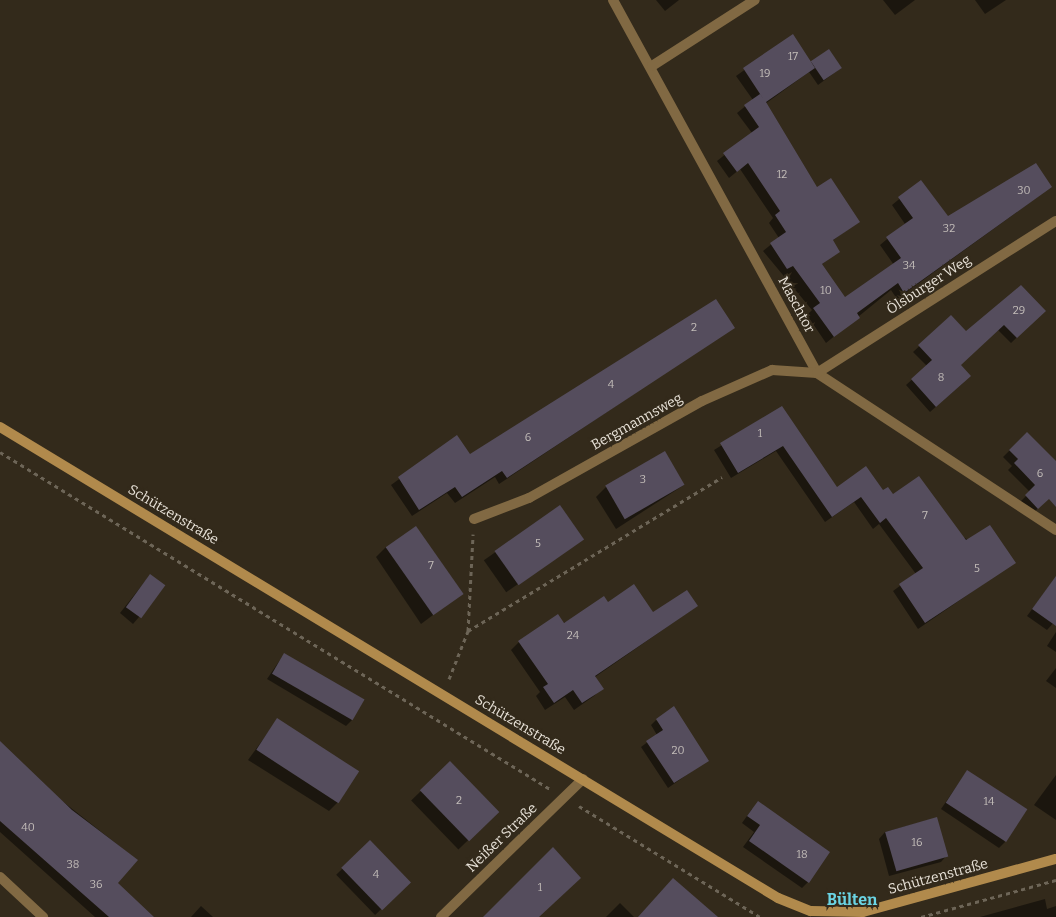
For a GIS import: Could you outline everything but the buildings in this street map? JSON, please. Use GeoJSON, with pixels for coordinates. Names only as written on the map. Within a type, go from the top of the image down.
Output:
{"type":"FeatureCollection","features":[{"type":"Feature","properties":{"kind":"street","name":"Maschtor"},"geometry":{"type":"LineString","coordinates":[[613,0],[652,66],[817,373],[1056,530]]}},
{"type":"Feature","properties":{"kind":"street"},"geometry":{"type":"LineString","coordinates":[[652,66],[755,0]]}},
{"type":"Feature","properties":{"kind":"street","name":"Ölsburger Weg"},"geometry":{"type":"LineString","coordinates":[[817,373],[1056,220]]}},
{"type":"Feature","properties":{"kind":"street","name":"Bergmannsweg"},"geometry":{"type":"LineString","coordinates":[[474,519],[529,498],[702,402],[772,370],[817,373]]}},
{"type":"Feature","properties":{"kind":"street","name":"Schützenstraße"},"geometry":{"type":"LineString","coordinates":[[0,427],[778,898],[809,914],[863,912],[1056,859]]}},
{"type":"Feature","properties":{"kind":"street","name":"Neißer Straße"},"geometry":{"type":"LineString","coordinates":[[441,917],[583,779]]}},
{"type":"Feature","properties":{"kind":"street"},"geometry":{"type":"LineString","coordinates":[[0,877],[42,917]]}},
{"type":"Feature","properties":{"kind":"path"},"geometry":{"type":"LineString","coordinates":[[0,452],[760,917]]}},
{"type":"Feature","properties":{"kind":"path"},"geometry":{"type":"LineString","coordinates":[[468,630],[722,477]]}},
{"type":"Feature","properties":{"kind":"path"},"geometry":{"type":"LineString","coordinates":[[430,714],[443,694],[468,630],[474,519]]}},
{"type":"Feature","properties":{"kind":"path"},"geometry":{"type":"LineString","coordinates":[[921,917],[1056,880]]}},
{"type":"Feature","properties":{"kind":"district","name":"Bülten"},"geometry":{"type":"Point","coordinates":[852,900]}}]}
